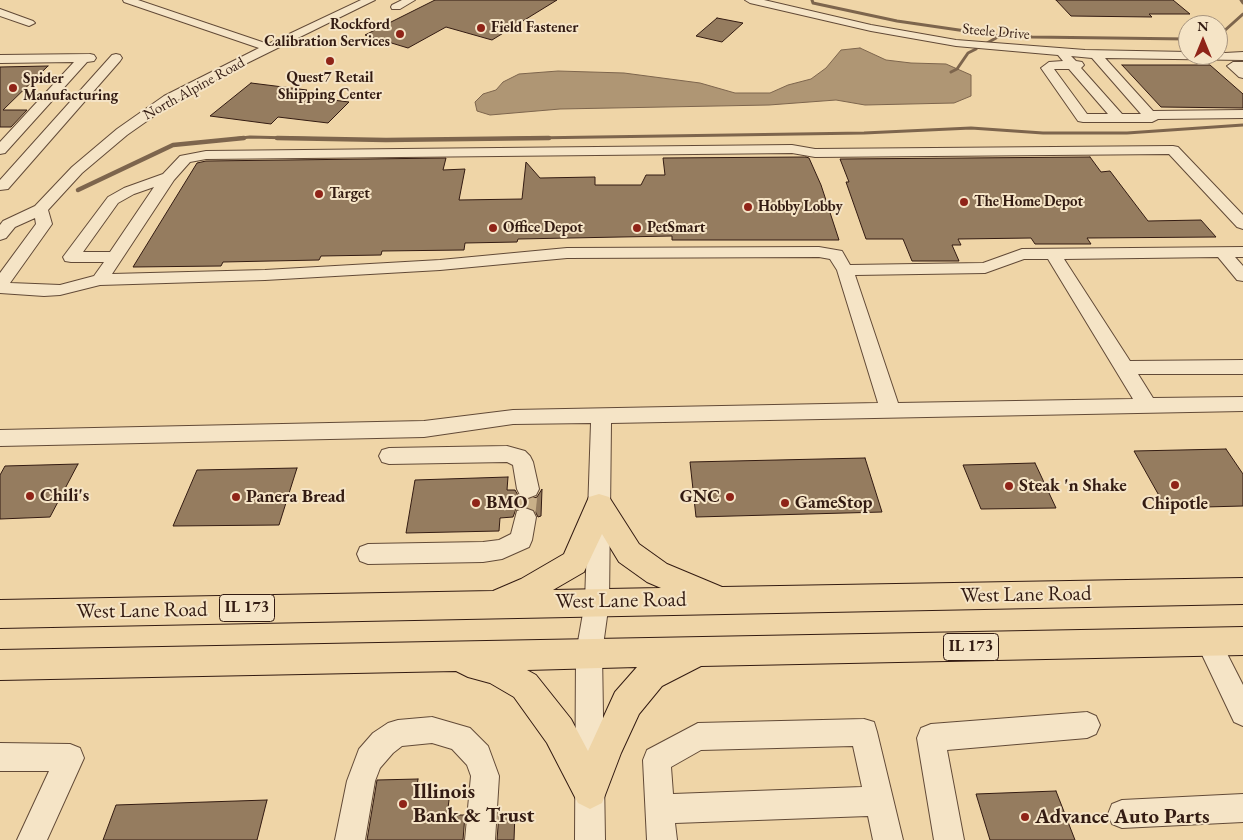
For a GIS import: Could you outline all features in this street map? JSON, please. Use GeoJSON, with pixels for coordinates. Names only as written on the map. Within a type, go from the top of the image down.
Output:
{"type":"FeatureCollection","features":[{"type":"Feature","properties":{"kind":"main road"},"geometry":{"type":"LineString","coordinates":[[599,505],[629,553],[657,573],[720,600]]}},
{"type":"Feature","properties":{"kind":"main road"},"geometry":{"type":"LineString","coordinates":[[493,604],[531,588],[574,563],[590,530],[599,505]]}},
{"type":"Feature","properties":{"kind":"main road","name":"West Lane Road"},"geometry":{"type":"LineString","coordinates":[[0,614],[1243,591]]}},
{"type":"Feature","properties":{"kind":"main road","name":"IL 173"},"geometry":{"type":"LineString","coordinates":[[0,665],[1243,641]]}},
{"type":"Feature","properties":{"kind":"main road"},"geometry":{"type":"LineString","coordinates":[[590,791],[606,748],[627,703],[652,675],[699,652]]}},
{"type":"Feature","properties":{"kind":"main road"},"geometry":{"type":"LineString","coordinates":[[444,656],[497,670],[525,686],[559,731],[590,791]]}},
{"type":"Feature","properties":{"kind":"street"},"geometry":{"type":"LineString","coordinates":[[128,0],[270,48]]}},
{"type":"Feature","properties":{"kind":"street","name":"North Alpine Road"},"geometry":{"type":"LineString","coordinates":[[0,235],[9,224],[40,209],[76,170],[122,132],[169,99],[370,0]]}},
{"type":"Feature","properties":{"kind":"street"},"geometry":{"type":"LineString","coordinates":[[396,7],[410,0]]}},
{"type":"Feature","properties":{"kind":"street","name":"Steele Drive"},"geometry":{"type":"LineString","coordinates":[[750,0],[777,3],[871,28],[956,44],[1096,55],[1178,56]]}},
{"type":"Feature","properties":{"kind":"street"},"geometry":{"type":"LineString","coordinates":[[0,12],[29,23]]}},
{"type":"Feature","properties":{"kind":"street"},"geometry":{"type":"LineString","coordinates":[[1062,52],[1118,118]]}},
{"type":"Feature","properties":{"kind":"street"},"geometry":{"type":"LineString","coordinates":[[1096,55],[1150,115],[1243,114]]}},
{"type":"Feature","properties":{"kind":"street","name":"Steele Drive"},"geometry":{"type":"LineString","coordinates":[[1228,56],[1243,56]]}},
{"type":"Feature","properties":{"kind":"street"},"geometry":{"type":"LineString","coordinates":[[0,150],[84,58]]}},
{"type":"Feature","properties":{"kind":"street"},"geometry":{"type":"LineString","coordinates":[[0,59],[116,58],[3,186],[0,186]]}},
{"type":"Feature","properties":{"kind":"street"},"geometry":{"type":"LineString","coordinates":[[1228,60],[1240,69]]}},
{"type":"Feature","properties":{"kind":"street"},"geometry":{"type":"LineString","coordinates":[[1105,65],[1053,65],[1047,68],[1083,118],[1152,118],[1150,115]]}},
{"type":"Feature","properties":{"kind":"street"},"geometry":{"type":"LineString","coordinates":[[100,280],[168,177],[185,159],[206,155],[792,149],[815,153],[1173,150],[1243,224]]}},
{"type":"Feature","properties":{"kind":"street"},"geometry":{"type":"LineString","coordinates":[[116,257],[71,257],[113,200],[129,191],[168,177]]}},
{"type":"Feature","properties":{"kind":"street"},"geometry":{"type":"LineString","coordinates":[[0,210],[40,209],[44,224],[0,287],[44,291],[60,290],[100,280],[265,275],[440,265],[566,253],[819,252],[836,255],[845,270],[890,410]]}},
{"type":"Feature","properties":{"kind":"street"},"geometry":{"type":"LineString","coordinates":[[1222,252],[1243,276]]}},
{"type":"Feature","properties":{"kind":"street"},"geometry":{"type":"LineString","coordinates":[[845,270],[985,268],[1022,254],[1243,252]]}},
{"type":"Feature","properties":{"kind":"street"},"geometry":{"type":"LineString","coordinates":[[1053,254],[1148,406]]}},
{"type":"Feature","properties":{"kind":"street"},"geometry":{"type":"LineString","coordinates":[[1124,368],[1243,367]]}},
{"type":"Feature","properties":{"kind":"street"},"geometry":{"type":"LineString","coordinates":[[0,438],[424,429],[513,417],[1243,404]]}},
{"type":"Feature","properties":{"kind":"street"},"geometry":{"type":"LineString","coordinates":[[590,840],[589,653],[597,602],[601,416]]}},
{"type":"Feature","properties":{"kind":"street"},"geometry":{"type":"LineString","coordinates":[[389,456],[507,454],[518,457],[523,462],[528,490]]}},
{"type":"Feature","properties":{"kind":"street"},"geometry":{"type":"LineString","coordinates":[[368,554],[483,552],[502,549],[521,540],[525,517]]}},
{"type":"Feature","properties":{"kind":"street"},"geometry":{"type":"LineString","coordinates":[[1208,642],[1243,713]]}},
{"type":"Feature","properties":{"kind":"street"},"geometry":{"type":"LineString","coordinates":[[949,840],[931,738],[1087,725]]}},
{"type":"Feature","properties":{"kind":"street"},"geometry":{"type":"LineString","coordinates":[[350,840],[361,781],[370,759],[383,743],[398,733],[432,730],[460,738],[478,756],[485,776],[480,840]]}},
{"type":"Feature","properties":{"kind":"street"},"geometry":{"type":"LineString","coordinates":[[662,840],[657,760],[698,737],[864,732],[888,840]]}},
{"type":"Feature","properties":{"kind":"street"},"geometry":{"type":"LineString","coordinates":[[0,757],[70,758],[32,840]]}},
{"type":"Feature","properties":{"kind":"street"},"geometry":{"type":"LineString","coordinates":[[660,809],[880,801]]}},
{"type":"Feature","properties":{"kind":"street"},"geometry":{"type":"LineString","coordinates":[[1122,814],[1243,808]]}},
{"type":"Feature","properties":{"kind":"shaded area"},"geometry":{"type":"Polygon","coordinates":[[[860,48],[886,60],[946,64],[971,75],[971,96],[954,103],[865,105],[836,100],[769,105],[560,109],[490,115],[477,111],[475,102],[483,94],[496,90],[503,82],[519,74],[558,71],[624,73],[700,83],[735,93],[770,93],[788,85],[811,79],[826,68],[841,50],[860,48]]]}},
{"type":"Feature","properties":{"kind":"building","name":"Field Fastener"},"geometry":{"type":"Polygon","coordinates":[[[435,0],[557,0],[492,40],[446,27],[408,48],[365,35],[435,0]]]}},
{"type":"Feature","properties":{"kind":"building"},"geometry":{"type":"Polygon","coordinates":[[[1056,0],[1173,0],[1190,14],[1149,14],[1152,17],[1071,16],[1056,0]]]}},
{"type":"Feature","properties":{"kind":"building"},"geometry":{"type":"Polygon","coordinates":[[[717,18],[743,23],[722,42],[696,36],[717,18]]]}},
{"type":"Feature","properties":{"kind":"building"},"geometry":{"type":"Polygon","coordinates":[[[1122,65],[1210,65],[1243,94],[1243,108],[1161,107],[1122,65]]]}},
{"type":"Feature","properties":{"kind":"building","name":"Spider Manufacturing"},"geometry":{"type":"Polygon","coordinates":[[[48,66],[3,110],[27,110],[11,127],[0,127],[0,67],[48,66]]]}},
{"type":"Feature","properties":{"kind":"building"},"geometry":{"type":"Polygon","coordinates":[[[251,83],[307,90],[301,96],[349,102],[328,123],[278,117],[271,124],[210,116],[251,83]]]}},
{"type":"Feature","properties":{"kind":"building","name":"The Home Depot"},"geometry":{"type":"Polygon","coordinates":[[[1090,157],[1101,172],[1110,171],[1148,221],[1201,220],[1216,237],[1087,238],[1091,244],[1035,244],[1031,238],[958,239],[961,245],[952,245],[959,261],[912,261],[903,239],[866,239],[840,159],[1090,157]]]}},
{"type":"Feature","properties":{"kind":"building"},"geometry":{"type":"Polygon","coordinates":[[[446,158],[443,170],[465,169],[459,200],[522,199],[526,162],[540,178],[595,177],[595,185],[641,185],[646,175],[665,175],[663,158],[809,158],[821,185],[839,240],[672,240],[672,236],[518,239],[517,242],[465,243],[464,250],[382,251],[381,255],[321,256],[319,260],[223,262],[221,266],[133,267],[197,163],[206,161],[446,158]]]}},
{"type":"Feature","properties":{"kind":"building"},"geometry":{"type":"Polygon","coordinates":[[[1226,449],[1243,474],[1243,506],[1166,508],[1134,451],[1226,449]]]}},
{"type":"Feature","properties":{"kind":"building"},"geometry":{"type":"Polygon","coordinates":[[[865,458],[882,512],[696,517],[690,462],[865,458]]]}},
{"type":"Feature","properties":{"kind":"building","name":"Steak 'n Shake"},"geometry":{"type":"Polygon","coordinates":[[[1035,463],[1056,508],[981,509],[963,465],[1035,463]]]}},
{"type":"Feature","properties":{"kind":"building","name":"Chili's"},"geometry":{"type":"Polygon","coordinates":[[[78,464],[50,517],[0,519],[0,475],[5,466],[78,464]]]}},
{"type":"Feature","properties":{"kind":"building","name":"Panera Bread"},"geometry":{"type":"Polygon","coordinates":[[[297,468],[279,525],[173,526],[197,470],[297,468]]]}},
{"type":"Feature","properties":{"kind":"building","name":"BMO"},"geometry":{"type":"Polygon","coordinates":[[[508,477],[507,490],[515,490],[519,497],[527,500],[537,497],[542,489],[541,516],[538,517],[534,509],[524,506],[516,509],[513,517],[500,518],[499,531],[406,533],[415,480],[508,477]]]}},
{"type":"Feature","properties":{"kind":"building","name":"Illinois Bank & Trust"},"geometry":{"type":"Polygon","coordinates":[[[418,779],[416,794],[450,793],[447,815],[465,815],[463,840],[367,840],[377,780],[418,779]]]}},
{"type":"Feature","properties":{"kind":"building","name":"Advance Auto Parts"},"geometry":{"type":"Polygon","coordinates":[[[1056,791],[1075,840],[990,840],[976,794],[1056,791]]]}},
{"type":"Feature","properties":{"kind":"building"},"geometry":{"type":"Polygon","coordinates":[[[267,800],[257,840],[103,840],[116,805],[267,800]]]}},
{"type":"Feature","properties":{"kind":"building"},"geometry":{"type":"Polygon","coordinates":[[[515,813],[514,840],[497,840],[499,814],[515,813]]]}},
{"type":"Feature","properties":{"kind":"waterway"},"geometry":{"type":"LineString","coordinates":[[812,0],[813,3],[897,21],[1000,36]]}},
{"type":"Feature","properties":{"kind":"waterway"},"geometry":{"type":"LineString","coordinates":[[1228,28],[1243,14]]}},
{"type":"Feature","properties":{"kind":"waterway"},"geometry":{"type":"LineString","coordinates":[[1000,36],[1005,33],[1032,37],[1178,39]]}},
{"type":"Feature","properties":{"kind":"waterway"},"geometry":{"type":"LineString","coordinates":[[987,43],[1000,36]]}},
{"type":"Feature","properties":{"kind":"waterway"},"geometry":{"type":"LineString","coordinates":[[951,72],[957,69],[968,53],[976,49]]}},
{"type":"Feature","properties":{"kind":"waterway"},"geometry":{"type":"LineString","coordinates":[[464,139],[864,133],[971,128],[1043,133],[1127,133],[1243,125]]}},
{"type":"Feature","properties":{"kind":"waterway"},"geometry":{"type":"LineString","coordinates":[[232,139],[250,137],[334,139]]}},
{"type":"Feature","properties":{"kind":"waterway"},"geometry":{"type":"LineString","coordinates":[[78,190],[173,145],[244,138]]}},
{"type":"Feature","properties":{"kind":"waterway"},"geometry":{"type":"LineString","coordinates":[[277,138],[386,140],[549,138]]}},
{"type":"Feature","properties":{"kind":"tunnel"},"geometry":{"type":"LineString","coordinates":[[525,517],[528,489]]}},
{"type":"Feature","properties":{"kind":"place","name":"Field Fastener"},"geometry":{"type":"Point","coordinates":[481,28]}},
{"type":"Feature","properties":{"kind":"place","name":"Rockford Calibration Services"},"geometry":{"type":"Point","coordinates":[400,34]}},
{"type":"Feature","properties":{"kind":"place","name":"Quest7 Retail Shipping Center"},"geometry":{"type":"Point","coordinates":[330,61]}},
{"type":"Feature","properties":{"kind":"place","name":"Spider Manufacturing"},"geometry":{"type":"Point","coordinates":[13,88]}},
{"type":"Feature","properties":{"kind":"place","name":"Target"},"geometry":{"type":"Point","coordinates":[319,194]}},
{"type":"Feature","properties":{"kind":"place","name":"The Home Depot"},"geometry":{"type":"Point","coordinates":[964,202]}},
{"type":"Feature","properties":{"kind":"place","name":"Hobby Lobby"},"geometry":{"type":"Point","coordinates":[748,207]}},
{"type":"Feature","properties":{"kind":"place","name":"Office Depot"},"geometry":{"type":"Point","coordinates":[493,228]}},
{"type":"Feature","properties":{"kind":"place","name":"PetSmart"},"geometry":{"type":"Point","coordinates":[637,228]}},
{"type":"Feature","properties":{"kind":"place","name":"Chipotle"},"geometry":{"type":"Point","coordinates":[1175,485]}},
{"type":"Feature","properties":{"kind":"place","name":"Steak 'n Shake"},"geometry":{"type":"Point","coordinates":[1009,486]}},
{"type":"Feature","properties":{"kind":"place","name":"Chili's"},"geometry":{"type":"Point","coordinates":[30,496]}},
{"type":"Feature","properties":{"kind":"place","name":"Panera Bread"},"geometry":{"type":"Point","coordinates":[236,497]}},
{"type":"Feature","properties":{"kind":"place","name":"GNC"},"geometry":{"type":"Point","coordinates":[730,497]}},
{"type":"Feature","properties":{"kind":"place","name":"BMO"},"geometry":{"type":"Point","coordinates":[476,503]}},
{"type":"Feature","properties":{"kind":"place","name":"GameStop"},"geometry":{"type":"Point","coordinates":[785,503]}},
{"type":"Feature","properties":{"kind":"place","name":"Illinois Bank & Trust"},"geometry":{"type":"Point","coordinates":[403,804]}},
{"type":"Feature","properties":{"kind":"place","name":"Advance Auto Parts"},"geometry":{"type":"Point","coordinates":[1025,817]}}]}
